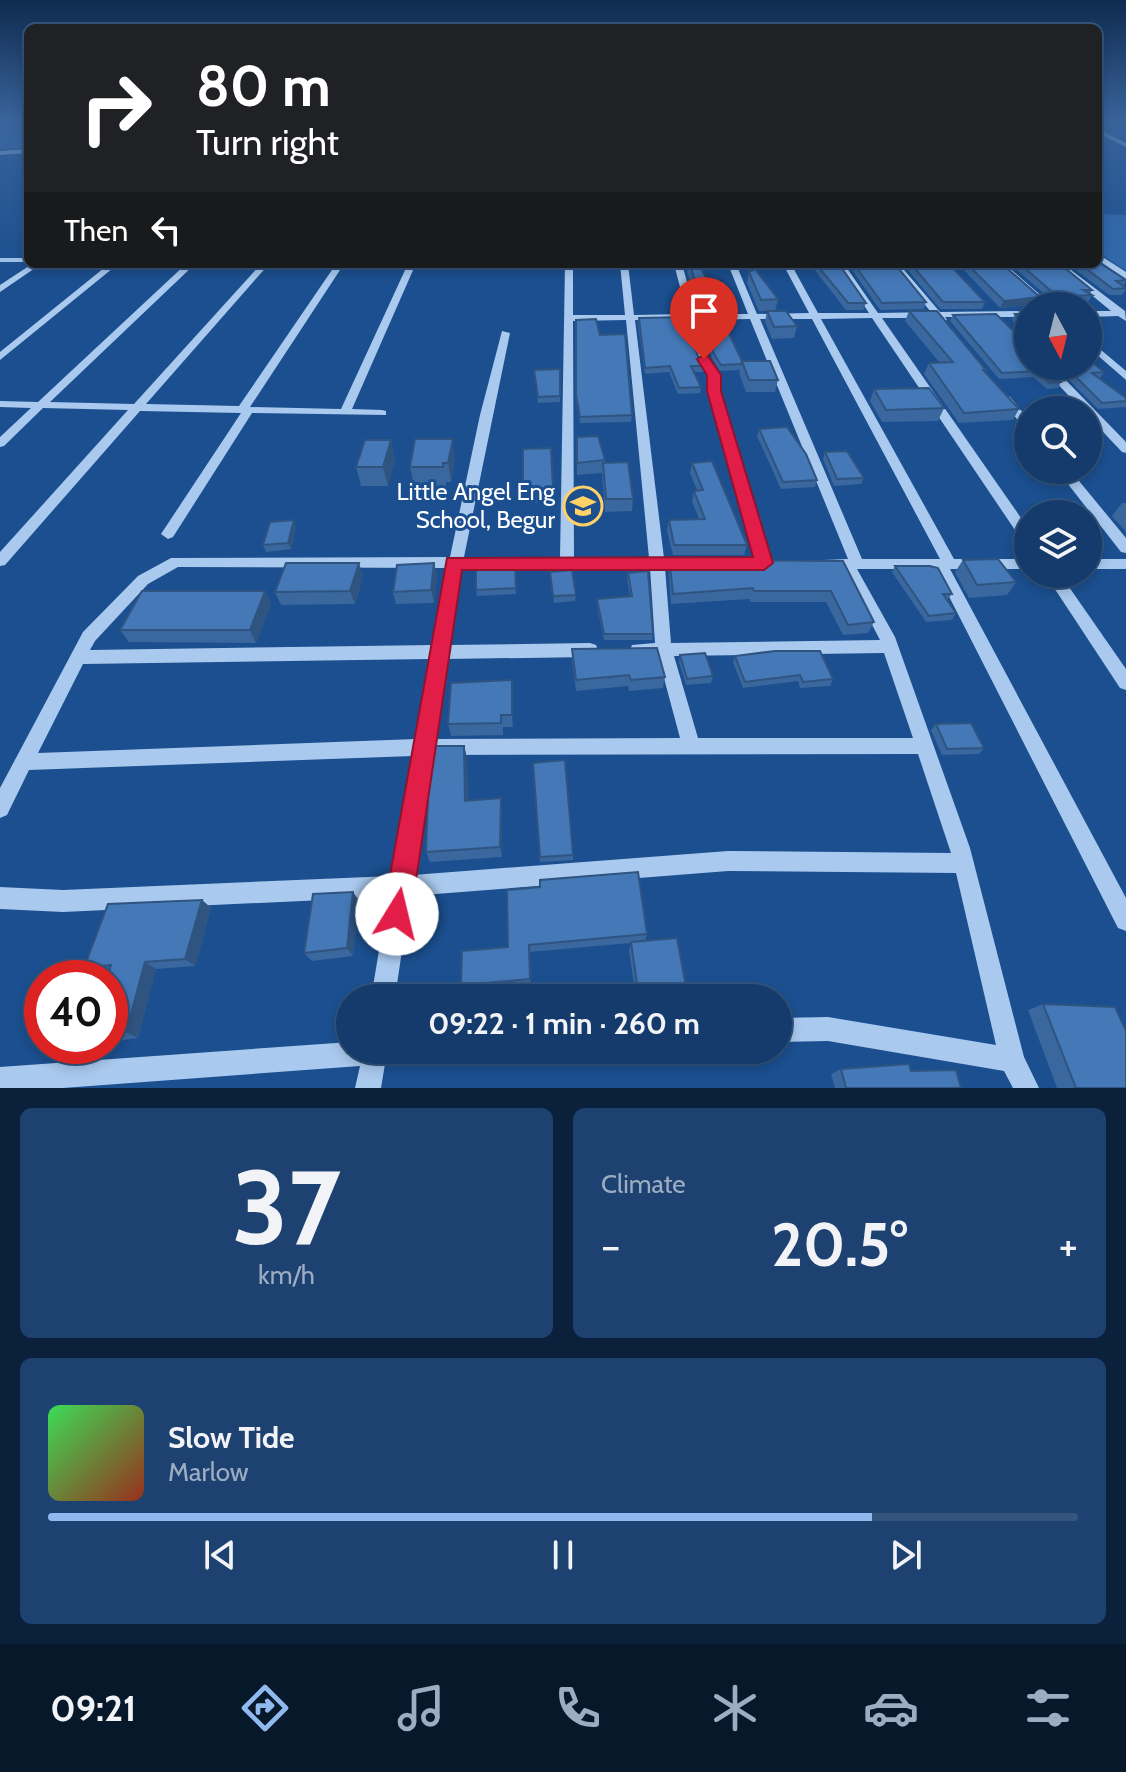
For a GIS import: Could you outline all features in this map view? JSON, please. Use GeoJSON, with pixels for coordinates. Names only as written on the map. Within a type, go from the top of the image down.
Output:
{"type":"FeatureCollection","features":[{"type":"Feature","properties":{"kind":"street"},"geometry":{"type":"LineString","coordinates":[[1102,259],[1126,276]]}},
{"type":"Feature","properties":{"kind":"street"},"geometry":{"type":"LineString","coordinates":[[0,260],[24,260]]}},
{"type":"Feature","properties":{"kind":"street"},"geometry":{"type":"LineString","coordinates":[[0,289],[31,268]]}},
{"type":"Feature","properties":{"kind":"street"},"geometry":{"type":"LineString","coordinates":[[0,357],[109,268]]}},
{"type":"Feature","properties":{"kind":"street"},"geometry":{"type":"LineString","coordinates":[[0,443],[187,268]]}},
{"type":"Feature","properties":{"kind":"street"},"geometry":{"type":"LineString","coordinates":[[0,561],[261,268]]}},
{"type":"Feature","properties":{"kind":"street"},"geometry":{"type":"LineString","coordinates":[[168,534],[337,268]]}},
{"type":"Feature","properties":{"kind":"street"},"geometry":{"type":"LineString","coordinates":[[345,412],[405,268]]}},
{"type":"Feature","properties":{"kind":"street"},"geometry":{"type":"LineString","coordinates":[[567,563],[569,268]]}},
{"type":"Feature","properties":{"kind":"street"},"geometry":{"type":"LineString","coordinates":[[624,268],[664,650],[691,746]]}},
{"type":"Feature","properties":{"kind":"street"},"geometry":{"type":"LineString","coordinates":[[679,268],[704,359],[714,375],[714,391],[764,563]]}},
{"type":"Feature","properties":{"kind":"street"},"geometry":{"type":"LineString","coordinates":[[734,268],[852,564],[890,646],[963,863],[1012,1060],[1026,1088]]}},
{"type":"Feature","properties":{"kind":"street"},"geometry":{"type":"LineString","coordinates":[[789,268],[945,564],[1126,920]]}},
{"type":"Feature","properties":{"kind":"street"},"geometry":{"type":"LineString","coordinates":[[843,268],[1014,518]]}},
{"type":"Feature","properties":{"kind":"street"},"geometry":{"type":"LineString","coordinates":[[898,268],[948,327]]}},
{"type":"Feature","properties":{"kind":"street"},"geometry":{"type":"LineString","coordinates":[[1005,268],[1032,292]]}},
{"type":"Feature","properties":{"kind":"street"},"geometry":{"type":"LineString","coordinates":[[1063,268],[1124,315]]}},
{"type":"Feature","properties":{"kind":"street"},"geometry":{"type":"LineString","coordinates":[[987,304],[1007,325]]}},
{"type":"Feature","properties":{"kind":"street"},"geometry":{"type":"LineString","coordinates":[[570,318],[1014,314]]}},
{"type":"Feature","properties":{"kind":"street"},"geometry":{"type":"LineString","coordinates":[[1102,314],[1124,315]]}},
{"type":"Feature","properties":{"kind":"street"},"geometry":{"type":"LineString","coordinates":[[385,984],[454,563],[474,457],[505,333]]}},
{"type":"Feature","properties":{"kind":"street"},"geometry":{"type":"LineString","coordinates":[[1102,355],[1126,377]]}},
{"type":"Feature","properties":{"kind":"street"},"geometry":{"type":"LineString","coordinates":[[1059,380],[1126,449]]}},
{"type":"Feature","properties":{"kind":"street"},"geometry":{"type":"LineString","coordinates":[[998,389],[1014,409]]}},
{"type":"Feature","properties":{"kind":"street"},"geometry":{"type":"LineString","coordinates":[[0,404],[382,413]]}},
{"type":"Feature","properties":{"kind":"street"},"geometry":{"type":"LineString","coordinates":[[1074,484],[1126,548]]}},
{"type":"Feature","properties":{"kind":"street"},"geometry":{"type":"LineString","coordinates":[[0,808],[89,637],[143,580],[176,562],[703,563]]}},
{"type":"Feature","properties":{"kind":"street"},"geometry":{"type":"LineString","coordinates":[[806,564],[1014,564]]}},
{"type":"Feature","properties":{"kind":"street"},"geometry":{"type":"LineString","coordinates":[[1102,564],[1126,564]]}},
{"type":"Feature","properties":{"kind":"street"},"geometry":{"type":"LineString","coordinates":[[1062,588],[1126,683]]}},
{"type":"Feature","properties":{"kind":"street"},"geometry":{"type":"LineString","coordinates":[[79,657],[890,646]]}},
{"type":"Feature","properties":{"kind":"street"},"geometry":{"type":"LineString","coordinates":[[24,762],[424,747],[923,746]]}},
{"type":"Feature","properties":{"kind":"street"},"geometry":{"type":"LineString","coordinates":[[0,898],[63,901],[401,886],[728,861],[963,863]]}},
{"type":"Feature","properties":{"kind":"street"},"geometry":{"type":"LineString","coordinates":[[792,1030],[828,1029],[1012,1060]]}},
{"type":"Feature","properties":{"kind":"street"},"geometry":{"type":"LineString","coordinates":[[0,1080],[336,1054]]}},
{"type":"Feature","properties":{"kind":"street"},"geometry":{"type":"LineString","coordinates":[[368,1088],[372,1064]]}},
{"type":"Feature","properties":{"kind":"shaded area"},"geometry":{"type":"Polygon","coordinates":[[[1102,214],[1126,215],[1126,271],[1102,255],[1102,214]]]}},
{"type":"Feature","properties":{"kind":"building"},"geometry":{"type":"Polygon","coordinates":[[[1102,265],[1126,280],[1116,281],[1126,288],[1113,289],[1085,268],[1102,268],[1102,265]]]}},
{"type":"Feature","properties":{"kind":"building"},"geometry":{"type":"Polygon","coordinates":[[[691,268],[701,268],[717,300],[700,300],[691,268]]]}},
{"type":"Feature","properties":{"kind":"building"},"geometry":{"type":"Polygon","coordinates":[[[819,268],[842,268],[866,303],[848,303],[819,268]]]}},
{"type":"Feature","properties":{"kind":"building"},"geometry":{"type":"Polygon","coordinates":[[[857,268],[898,268],[926,302],[882,303],[857,268]]]}},
{"type":"Feature","properties":{"kind":"building"},"geometry":{"type":"Polygon","coordinates":[[[914,268],[953,268],[985,302],[943,302],[914,268]]]}},
{"type":"Feature","properties":{"kind":"building"},"geometry":{"type":"Polygon","coordinates":[[[971,268],[1007,268],[1034,292],[1014,292],[1014,300],[1004,301],[971,268]]]}},
{"type":"Feature","properties":{"kind":"building"},"geometry":{"type":"Polygon","coordinates":[[[1025,268],[1065,268],[1092,290],[1083,290],[1087,292],[1052,292],[1025,268]]]}},
{"type":"Feature","properties":{"kind":"building"},"geometry":{"type":"Polygon","coordinates":[[[755,269],[778,299],[761,300],[749,272],[755,269]]]}},
{"type":"Feature","properties":{"kind":"building"},"geometry":{"type":"Polygon","coordinates":[[[767,311],[786,311],[797,326],[774,327],[767,311]]]}},
{"type":"Feature","properties":{"kind":"building"},"geometry":{"type":"Polygon","coordinates":[[[909,311],[937,311],[1014,404],[1014,409],[964,413],[929,363],[953,362],[909,311]]]}},
{"type":"Feature","properties":{"kind":"building"},"geometry":{"type":"Polygon","coordinates":[[[996,314],[1014,331],[1014,372],[1002,373],[953,315],[996,314]]]}},
{"type":"Feature","properties":{"kind":"building"},"geometry":{"type":"Polygon","coordinates":[[[687,317],[697,354],[704,366],[691,366],[701,387],[679,388],[670,366],[645,368],[639,318],[687,317]]]}},
{"type":"Feature","properties":{"kind":"building"},"geometry":{"type":"Polygon","coordinates":[[[703,317],[721,317],[741,364],[721,365],[713,352],[703,317]]]}},
{"type":"Feature","properties":{"kind":"building"},"geometry":{"type":"Polygon","coordinates":[[[596,319],[600,335],[625,334],[632,415],[580,417],[576,395],[576,320],[596,319]]]}},
{"type":"Feature","properties":{"kind":"building"},"geometry":{"type":"Polygon","coordinates":[[[742,361],[770,361],[778,380],[749,380],[742,361]]]}},
{"type":"Feature","properties":{"kind":"building"},"geometry":{"type":"Polygon","coordinates":[[[560,369],[560,396],[538,397],[534,370],[560,369]]]}},
{"type":"Feature","properties":{"kind":"building"},"geometry":{"type":"Polygon","coordinates":[[[1079,380],[1102,380],[1126,401],[1102,403],[1102,396],[1095,396],[1079,380]]]}},
{"type":"Feature","properties":{"kind":"building"},"geometry":{"type":"Polygon","coordinates":[[[929,388],[944,408],[886,410],[874,389],[929,388]]]}},
{"type":"Feature","properties":{"kind":"building"},"geometry":{"type":"Polygon","coordinates":[[[787,427],[806,454],[817,480],[783,482],[759,429],[787,427]]]}},
{"type":"Feature","properties":{"kind":"building"},"geometry":{"type":"Polygon","coordinates":[[[598,436],[605,460],[577,463],[577,437],[598,436]]]}},
{"type":"Feature","properties":{"kind":"building"},"geometry":{"type":"Polygon","coordinates":[[[415,439],[453,439],[448,463],[443,463],[443,467],[410,467],[415,439]]]}},
{"type":"Feature","properties":{"kind":"building"},"geometry":{"type":"Polygon","coordinates":[[[365,440],[391,440],[383,467],[356,467],[365,440]]]}},
{"type":"Feature","properties":{"kind":"building"},"geometry":{"type":"Polygon","coordinates":[[[551,448],[553,489],[523,490],[523,449],[551,448]]]}},
{"type":"Feature","properties":{"kind":"building"},"geometry":{"type":"Polygon","coordinates":[[[847,451],[864,478],[837,479],[825,452],[847,451]]]}},
{"type":"Feature","properties":{"kind":"building"},"geometry":{"type":"Polygon","coordinates":[[[712,461],[747,545],[674,545],[669,520],[705,519],[694,491],[703,490],[692,463],[712,461]]]}},
{"type":"Feature","properties":{"kind":"building"},"geometry":{"type":"Polygon","coordinates":[[[628,462],[633,499],[606,499],[603,463],[628,462]]]}},
{"type":"Feature","properties":{"kind":"building"},"geometry":{"type":"Polygon","coordinates":[[[294,520],[288,543],[263,545],[270,522],[294,520]]]}},
{"type":"Feature","properties":{"kind":"building"},"geometry":{"type":"Polygon","coordinates":[[[998,559],[1014,582],[977,585],[963,560],[998,559]]]}},
{"type":"Feature","properties":{"kind":"building"},"geometry":{"type":"Polygon","coordinates":[[[678,560],[843,561],[874,622],[848,625],[831,591],[754,591],[753,588],[673,594],[670,565],[678,560]]]}},
{"type":"Feature","properties":{"kind":"building"},"geometry":{"type":"Polygon","coordinates":[[[286,563],[359,563],[350,591],[275,592],[286,563]]]}},
{"type":"Feature","properties":{"kind":"building"},"geometry":{"type":"Polygon","coordinates":[[[434,563],[431,590],[393,592],[397,565],[434,563]]]}},
{"type":"Feature","properties":{"kind":"building"},"geometry":{"type":"Polygon","coordinates":[[[895,566],[938,568],[952,594],[943,594],[956,613],[929,616],[895,566]]]}},
{"type":"Feature","properties":{"kind":"building"},"geometry":{"type":"Polygon","coordinates":[[[515,567],[516,588],[476,590],[476,569],[515,567]]]}},
{"type":"Feature","properties":{"kind":"building"},"geometry":{"type":"Polygon","coordinates":[[[572,570],[576,595],[553,596],[550,572],[572,570]]]}},
{"type":"Feature","properties":{"kind":"building"},"geometry":{"type":"Polygon","coordinates":[[[648,571],[653,634],[604,634],[597,599],[632,596],[628,573],[648,571]]]}},
{"type":"Feature","properties":{"kind":"building"},"geometry":{"type":"Polygon","coordinates":[[[142,591],[265,591],[250,630],[120,630],[142,591]]]}},
{"type":"Feature","properties":{"kind":"building"},"geometry":{"type":"Polygon","coordinates":[[[657,648],[665,677],[631,680],[629,675],[576,680],[572,649],[657,648]]]}},
{"type":"Feature","properties":{"kind":"building"},"geometry":{"type":"Polygon","coordinates":[[[775,651],[820,651],[833,679],[803,682],[800,675],[745,682],[735,656],[775,651]]]}},
{"type":"Feature","properties":{"kind":"building"},"geometry":{"type":"Polygon","coordinates":[[[705,653],[713,676],[687,679],[680,655],[705,653]]]}},
{"type":"Feature","properties":{"kind":"building"},"geometry":{"type":"Polygon","coordinates":[[[512,680],[512,715],[501,715],[501,723],[448,724],[451,683],[512,680]]]}},
{"type":"Feature","properties":{"kind":"building"},"geometry":{"type":"Polygon","coordinates":[[[971,723],[984,748],[947,749],[936,724],[971,723]]]}},
{"type":"Feature","properties":{"kind":"building"},"geometry":{"type":"Polygon","coordinates":[[[430,746],[464,746],[465,801],[501,798],[500,847],[426,852],[430,746]]]}},
{"type":"Feature","properties":{"kind":"building"},"geometry":{"type":"Polygon","coordinates":[[[565,760],[573,855],[540,857],[533,763],[565,760]]]}},
{"type":"Feature","properties":{"kind":"building"},"geometry":{"type":"Polygon","coordinates":[[[638,872],[647,934],[529,945],[530,979],[461,984],[462,951],[508,947],[507,890],[540,887],[540,880],[638,872]]]}},
{"type":"Feature","properties":{"kind":"building"},"geometry":{"type":"Polygon","coordinates":[[[353,892],[347,948],[304,953],[313,894],[353,892]]]}},
{"type":"Feature","properties":{"kind":"building"},"geometry":{"type":"Polygon","coordinates":[[[202,900],[185,959],[145,962],[128,1025],[128,960],[87,960],[108,904],[202,900]]]}},
{"type":"Feature","properties":{"kind":"building"},"geometry":{"type":"Polygon","coordinates":[[[677,938],[685,984],[637,984],[631,942],[677,938]]]}},
{"type":"Feature","properties":{"kind":"building"},"geometry":{"type":"Polygon","coordinates":[[[1043,1004],[1115,1007],[1126,1031],[1126,1088],[1076,1088],[1043,1004]]]}},
{"type":"Feature","properties":{"kind":"building"},"geometry":{"type":"Polygon","coordinates":[[[909,1064],[911,1071],[956,1070],[961,1088],[846,1088],[841,1069],[909,1064]]]}},
{"type":"Feature","properties":{"kind":"place","name":"Little Angel Eng School, Begur"},"geometry":{"type":"Point","coordinates":[583,506]}},
{"type":"Feature","properties":{"kind":"route"},"geometry":{"type":"LineString","coordinates":[[397,914],[454,563],[764,563],[714,391],[714,375],[704,359]]}}]}
